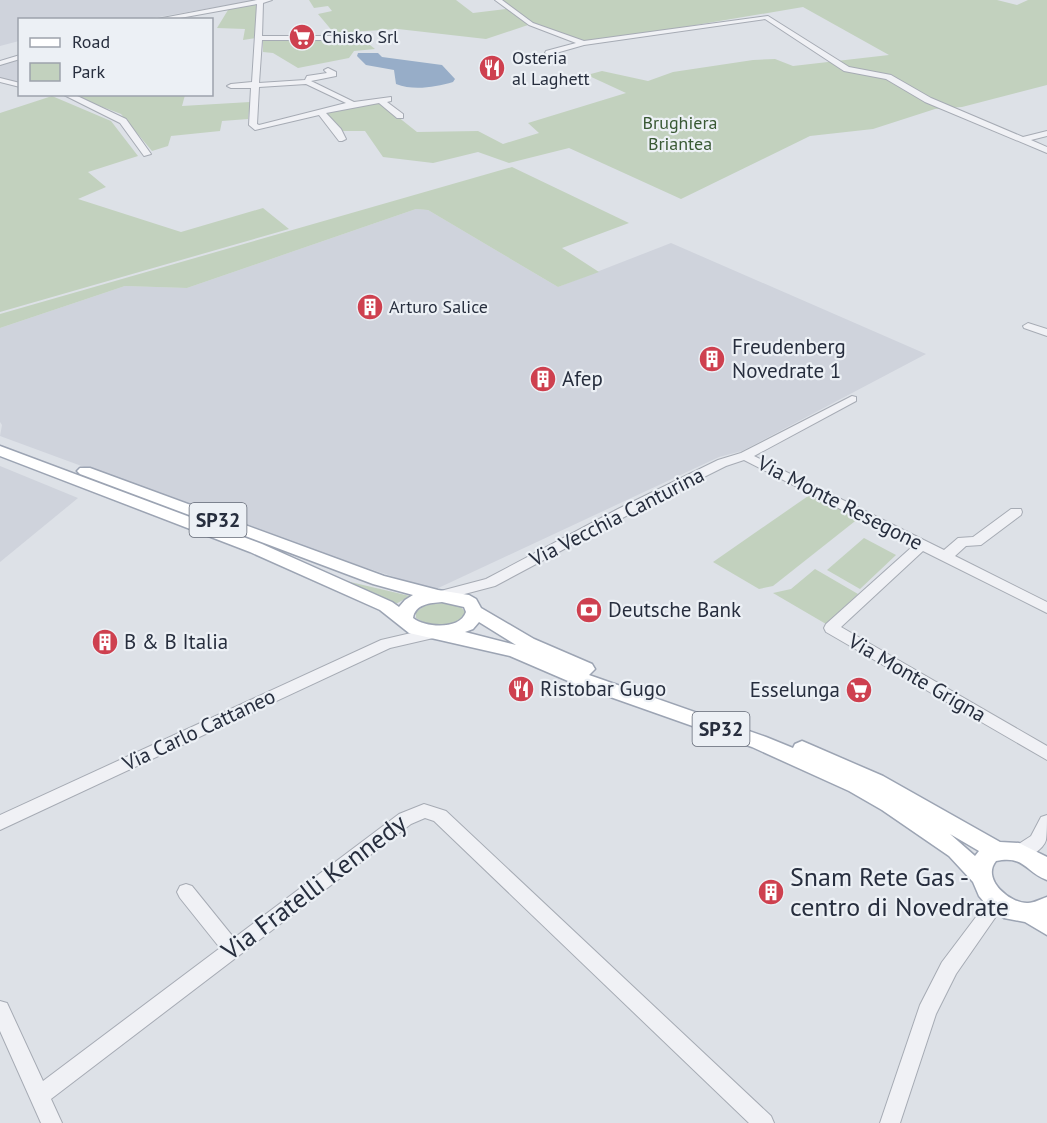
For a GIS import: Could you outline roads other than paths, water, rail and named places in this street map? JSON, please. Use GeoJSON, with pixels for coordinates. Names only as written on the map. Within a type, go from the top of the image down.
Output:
{"type":"FeatureCollection","features":[{"type":"Feature","properties":{"kind":"main road","name":"SP32"},"geometry":{"type":"LineString","coordinates":[[0,440],[379,580],[437,596]]}},
{"type":"Feature","properties":{"kind":"main road","name":"SP32"},"geometry":{"type":"LineString","coordinates":[[0,451],[256,548],[379,602],[394,610],[418,630],[438,632],[514,651],[588,682],[759,742],[823,770],[889,804],[934,834],[968,860],[1012,906]]}},
{"type":"Feature","properties":{"kind":"main road"},"geometry":{"type":"LineString","coordinates":[[405,621],[404,611],[410,604],[437,596],[461,598],[474,610],[472,620],[466,626],[438,632]]}},
{"type":"Feature","properties":{"kind":"main road","name":"SP32"},"geometry":{"type":"LineString","coordinates":[[474,610],[528,644],[596,673],[771,736],[847,767],[997,851]]}},
{"type":"Feature","properties":{"kind":"main road"},"geometry":{"type":"LineString","coordinates":[[1012,906],[984,860],[997,851],[1035,856]]}},
{"type":"Feature","properties":{"kind":"street"},"geometry":{"type":"LineString","coordinates":[[204,0],[216,8]]}},
{"type":"Feature","properties":{"kind":"street"},"geometry":{"type":"LineString","coordinates":[[165,18],[263,0],[259,38],[261,83],[253,124],[255,127],[263,128],[353,104],[384,99],[400,116]]}},
{"type":"Feature","properties":{"kind":"street"},"geometry":{"type":"LineString","coordinates":[[498,0],[531,24],[583,43]]}},
{"type":"Feature","properties":{"kind":"street"},"geometry":{"type":"LineString","coordinates":[[549,53],[583,43],[766,16],[847,69],[888,76],[928,100],[1047,150]]}},
{"type":"Feature","properties":{"kind":"street"},"geometry":{"type":"LineString","coordinates":[[259,38],[337,39]]}},
{"type":"Feature","properties":{"kind":"street"},"geometry":{"type":"LineString","coordinates":[[2,60],[18,57]]}},
{"type":"Feature","properties":{"kind":"street"},"geometry":{"type":"LineString","coordinates":[[307,82],[310,78],[333,74],[328,70]]}},
{"type":"Feature","properties":{"kind":"street"},"geometry":{"type":"LineString","coordinates":[[0,80],[18,84]]}},
{"type":"Feature","properties":{"kind":"street"},"geometry":{"type":"LineString","coordinates":[[231,86],[307,82],[353,104]]}},
{"type":"Feature","properties":{"kind":"street"},"geometry":{"type":"LineString","coordinates":[[70,96],[123,121],[147,154]]}},
{"type":"Feature","properties":{"kind":"street"},"geometry":{"type":"LineString","coordinates":[[321,112],[339,131],[342,139]]}},
{"type":"Feature","properties":{"kind":"street"},"geometry":{"type":"LineString","coordinates":[[1022,140],[1047,133]]}},
{"type":"Feature","properties":{"kind":"street"},"geometry":{"type":"LineString","coordinates":[[1028,326],[1047,333]]}},
{"type":"Feature","properties":{"kind":"street","name":"Via Monte Resegone"},"geometry":{"type":"LineString","coordinates":[[746,456],[852,399]]}},
{"type":"Feature","properties":{"kind":"street","name":"Via Monte Resegone"},"geometry":{"type":"LineString","coordinates":[[746,456],[1047,608]]}},
{"type":"Feature","properties":{"kind":"street","name":"Via Vecchia Canturina"},"geometry":{"type":"LineString","coordinates":[[437,596],[490,583],[722,463],[746,456]]}},
{"type":"Feature","properties":{"kind":"street","name":"Via Monte Resegone"},"geometry":{"type":"LineString","coordinates":[[945,556],[963,541],[976,542],[1016,512]]}},
{"type":"Feature","properties":{"kind":"street","name":"Via Monte Grigna"},"geometry":{"type":"LineString","coordinates":[[922,545],[831,628],[1047,754]]}},
{"type":"Feature","properties":{"kind":"street","name":"Via Vecchia Canturina"},"geometry":{"type":"LineString","coordinates":[[474,610],[477,595],[490,583]]}},
{"type":"Feature","properties":{"kind":"street","name":"Via Carlo Cattaneo"},"geometry":{"type":"LineString","coordinates":[[386,644],[400,633],[405,621]]}},
{"type":"Feature","properties":{"kind":"street","name":"Via Carlo Cattaneo"},"geometry":{"type":"LineString","coordinates":[[0,831],[7,821],[386,644],[438,632]]}},
{"type":"Feature","properties":{"kind":"street","name":"Via Fratelli Kennedy"},"geometry":{"type":"LineString","coordinates":[[39,1096],[231,948],[405,819],[424,810],[440,816],[764,1123]]}},
{"type":"Feature","properties":{"kind":"street"},"geometry":{"type":"LineString","coordinates":[[1035,856],[1047,822]]}},
{"type":"Feature","properties":{"kind":"street"},"geometry":{"type":"LineString","coordinates":[[186,892],[231,948]]}},
{"type":"Feature","properties":{"kind":"street"},"geometry":{"type":"LineString","coordinates":[[890,1123],[927,1012],[949,968],[1012,906]]}},
{"type":"Feature","properties":{"kind":"street"},"geometry":{"type":"LineString","coordinates":[[0,1010],[52,1123]]}},
{"type":"Feature","properties":{"kind":"water"},"geometry":{"type":"Polygon","coordinates":[[[358,53],[378,53],[382,57],[442,65],[455,79],[453,82],[432,87],[403,86],[396,84],[394,70],[366,65],[357,56],[358,53]]]}},
{"type":"Feature","properties":{"kind":"place","name":"Chisko Srl"},"geometry":{"type":"Point","coordinates":[302,37]}},
{"type":"Feature","properties":{"kind":"place","name":"Osteria al Laghett"},"geometry":{"type":"Point","coordinates":[492,68]}},
{"type":"Feature","properties":{"kind":"place","name":"Arturo Salice"},"geometry":{"type":"Point","coordinates":[370,307]}},
{"type":"Feature","properties":{"kind":"place","name":"Freudenberg Novedrate 1"},"geometry":{"type":"Point","coordinates":[712,359]}},
{"type":"Feature","properties":{"kind":"place","name":"Afep"},"geometry":{"type":"Point","coordinates":[543,379]}},
{"type":"Feature","properties":{"kind":"place","name":"Deutsche Bank"},"geometry":{"type":"Point","coordinates":[589,610]}},
{"type":"Feature","properties":{"kind":"place","name":"B & B Italia"},"geometry":{"type":"Point","coordinates":[105,642]}},
{"type":"Feature","properties":{"kind":"place","name":"Ristobar Gugo"},"geometry":{"type":"Point","coordinates":[521,689]}},
{"type":"Feature","properties":{"kind":"place","name":"Esselunga"},"geometry":{"type":"Point","coordinates":[859,690]}},
{"type":"Feature","properties":{"kind":"place","name":"Snam Rete Gas - centro di Novedrate"},"geometry":{"type":"Point","coordinates":[771,892]}},
{"type":"Feature","properties":{"kind":"park label","name":"Brughiera Briantea"},"geometry":{"type":"Point","coordinates":[680,133]}}]}
